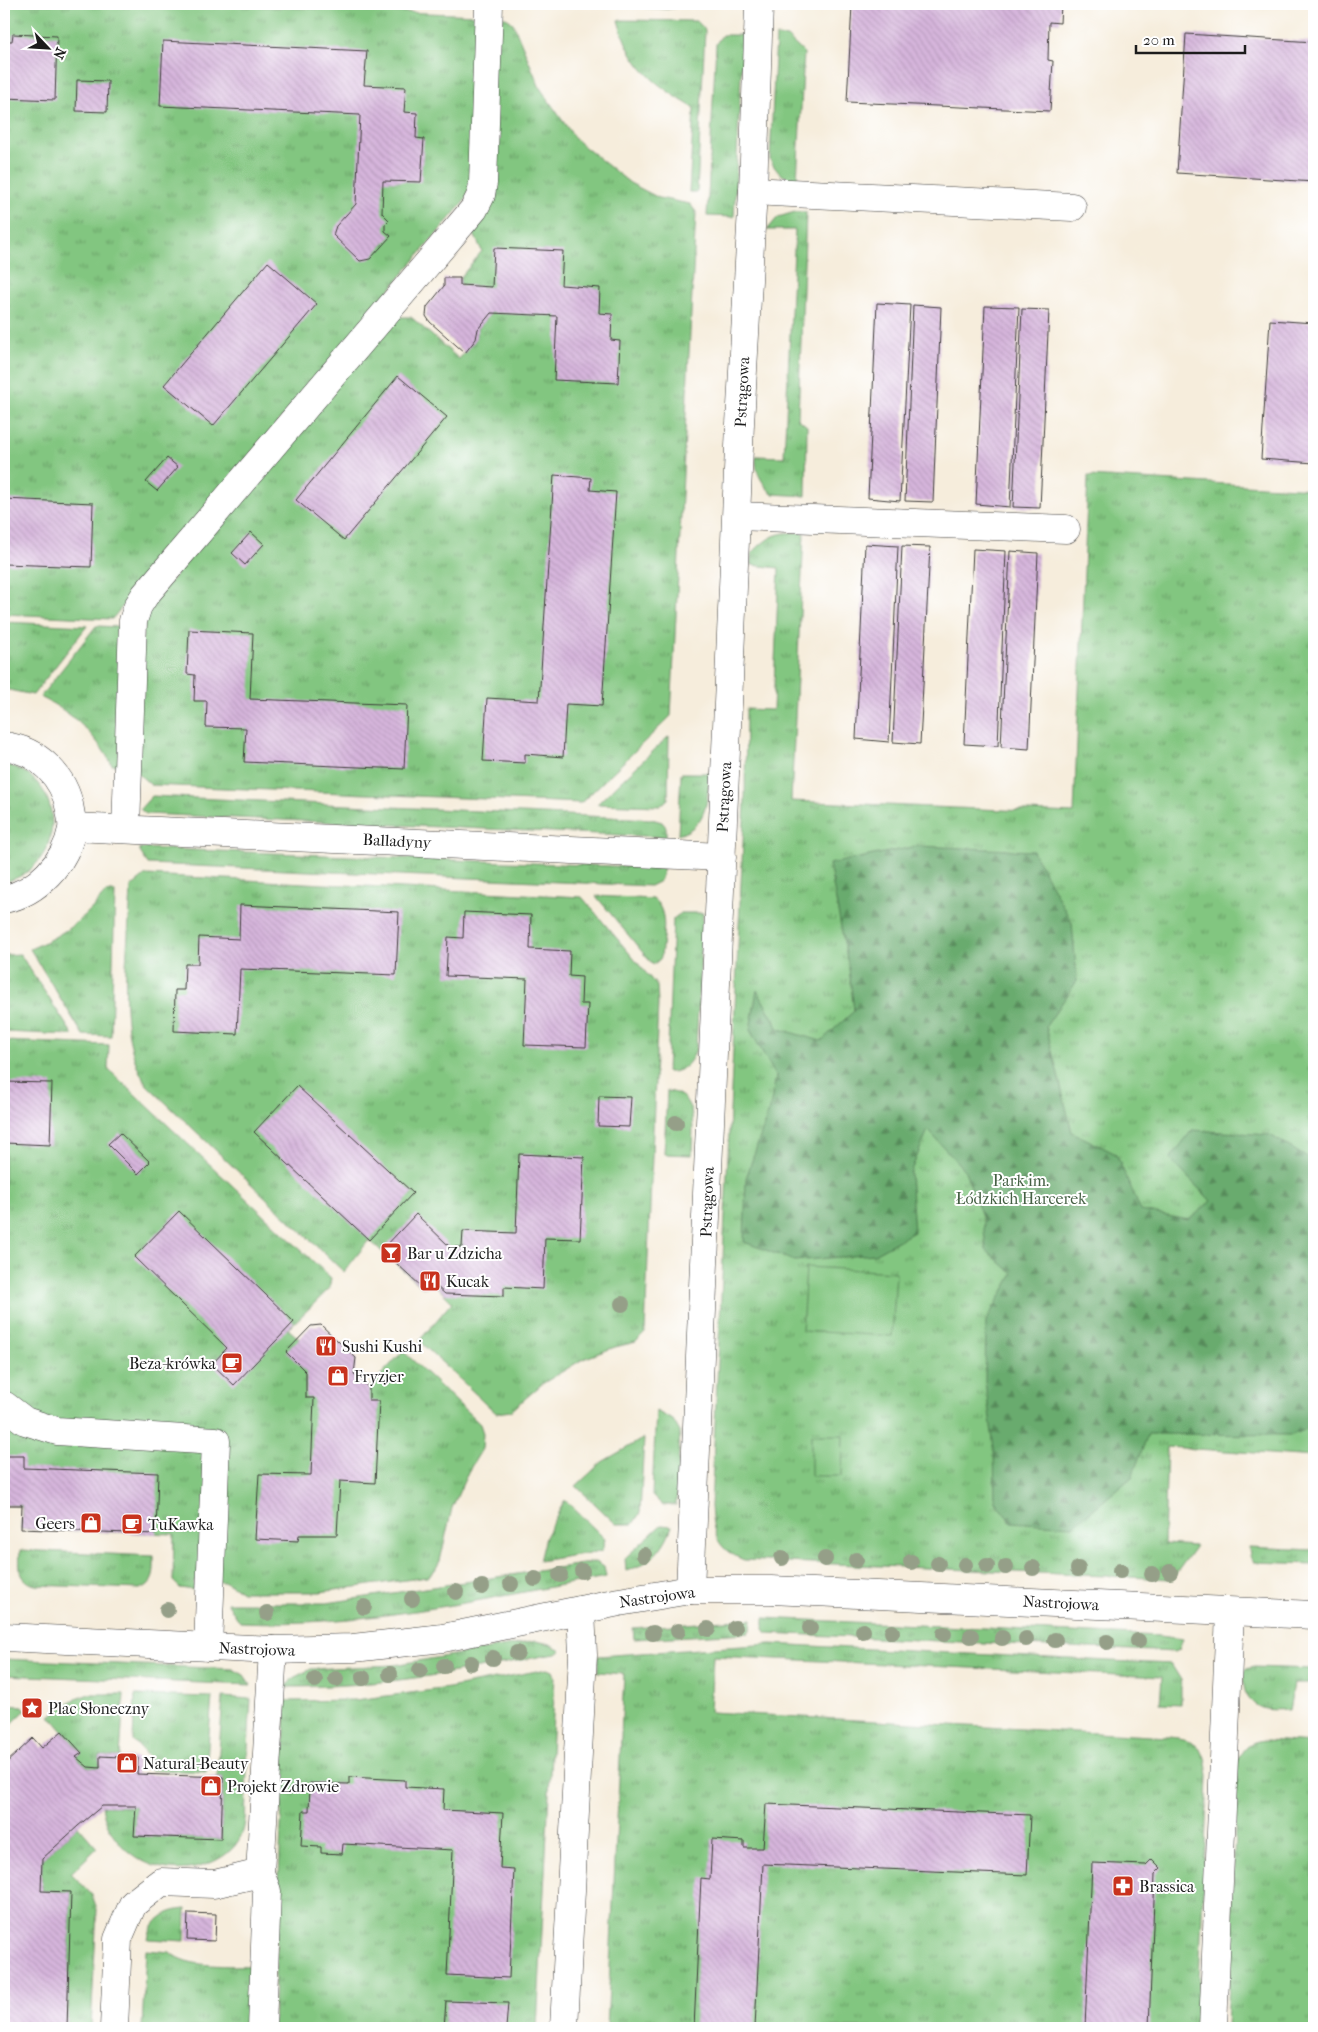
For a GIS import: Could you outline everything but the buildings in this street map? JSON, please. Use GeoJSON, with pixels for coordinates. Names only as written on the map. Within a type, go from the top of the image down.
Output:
{"type":"FeatureCollection","features":[{"type":"Feature","properties":{"kind":"street"},"geometry":{"type":"LineString","coordinates":[[126,829],[133,621],[138,606],[187,545],[474,209],[481,195],[483,183],[489,4]]}},
{"type":"Feature","properties":{"kind":"street","name":"Pstrągowa"},"geometry":{"type":"LineString","coordinates":[[690,1590],[753,191],[759,4]]}},
{"type":"Feature","properties":{"kind":"street"},"geometry":{"type":"LineString","coordinates":[[753,191],[1072,207]]}},
{"type":"Feature","properties":{"kind":"street"},"geometry":{"type":"LineString","coordinates":[[737,516],[1066,529]]}},
{"type":"Feature","properties":{"kind":"street"},"geometry":{"type":"LineString","coordinates":[[4,746],[27,752],[45,763],[59,780],[68,799],[72,827],[66,849],[49,872],[25,891],[4,899]]}},
{"type":"Feature","properties":{"kind":"street","name":"Balladyny"},"geometry":{"type":"LineString","coordinates":[[72,827],[722,857]]}},
{"type":"Feature","properties":{"kind":"street"},"geometry":{"type":"LineString","coordinates":[[4,1405],[25,1421],[57,1431],[216,1441],[208,1647]]}},
{"type":"Feature","properties":{"kind":"street","name":"Nastrojowa"},"geometry":{"type":"LineString","coordinates":[[4,1637],[273,1650],[353,1648],[443,1638],[690,1590],[772,1590],[1314,1615]]}},
{"type":"Feature","properties":{"kind":"street"},"geometry":{"type":"LineString","coordinates":[[564,2028],[583,1655],[581,1610]]}},
{"type":"Feature","properties":{"kind":"street"},"geometry":{"type":"LineString","coordinates":[[1213,2028],[1230,1612]]}},
{"type":"Feature","properties":{"kind":"street"},"geometry":{"type":"LineString","coordinates":[[262,2028],[267,1891],[260,1873],[273,1650]]}},
{"type":"Feature","properties":{"kind":"street"},"geometry":{"type":"LineString","coordinates":[[114,2028],[118,1938],[133,1904],[161,1882],[214,1884],[260,1873]]}},
{"type":"Feature","properties":{"kind":"green space"},"geometry":{"type":"Polygon","coordinates":[[[4,4],[198,4],[478,15],[476,161],[466,199],[112,619],[4,614],[4,4]]]}},
{"type":"Feature","properties":{"kind":"green space"},"geometry":{"type":"Polygon","coordinates":[[[585,4],[681,4],[675,8],[667,9],[585,4]]]}},
{"type":"Feature","properties":{"kind":"green space"},"geometry":{"type":"Polygon","coordinates":[[[504,16],[513,23],[540,88],[576,140],[630,183],[659,198],[690,204],[696,212],[671,716],[581,803],[151,785],[135,771],[140,648],[148,608],[392,317],[411,317],[459,359],[476,339],[478,329],[491,313],[492,288],[460,285],[460,278],[482,251],[470,226],[499,21],[504,16]]]}},
{"type":"Feature","properties":{"kind":"green space"},"geometry":{"type":"Polygon","coordinates":[[[618,20],[697,21],[705,30],[697,192],[689,192],[694,108],[667,91],[637,62],[629,50],[618,20]]]}},
{"type":"Feature","properties":{"kind":"green space"},"geometry":{"type":"Polygon","coordinates":[[[722,35],[743,35],[734,217],[707,216],[716,44],[722,35]]]}},
{"type":"Feature","properties":{"kind":"green space"},"geometry":{"type":"Polygon","coordinates":[[[776,36],[787,37],[804,53],[797,180],[780,174],[770,159],[776,36]]]}},
{"type":"Feature","properties":{"kind":"green space"},"geometry":{"type":"Polygon","coordinates":[[[795,212],[806,212],[798,419],[807,426],[806,496],[772,494],[760,477],[756,462],[756,456],[784,457],[795,230],[767,230],[778,217],[795,212]]]}},
{"type":"Feature","properties":{"kind":"green space","name":"Park im. Łódzkich Harcerek"},"geometry":{"type":"Polygon","coordinates":[[[1088,476],[1314,489],[1314,1457],[1167,1447],[1164,1544],[1196,1546],[1172,1579],[744,1560],[727,1551],[718,1539],[713,1525],[711,1506],[745,800],[746,709],[773,710],[779,568],[752,565],[752,553],[764,542],[775,536],[787,533],[804,533],[791,801],[1074,813],[1088,476]]]}},
{"type":"Feature","properties":{"kind":"green space"},"geometry":{"type":"Polygon","coordinates":[[[4,622],[87,626],[33,695],[4,689],[4,622]]]}},
{"type":"Feature","properties":{"kind":"green space"},"geometry":{"type":"Polygon","coordinates":[[[96,626],[120,627],[120,765],[112,765],[91,734],[73,717],[40,697],[96,626]]]}},
{"type":"Feature","properties":{"kind":"green space"},"geometry":{"type":"Polygon","coordinates":[[[669,736],[668,799],[660,806],[597,804],[669,736]]]}},
{"type":"Feature","properties":{"kind":"green space"},"geometry":{"type":"Polygon","coordinates":[[[4,764],[25,773],[40,786],[49,804],[52,823],[49,842],[40,860],[25,873],[4,882],[4,764]]]}},
{"type":"Feature","properties":{"kind":"green space"},"geometry":{"type":"Polygon","coordinates":[[[681,773],[710,773],[706,802],[701,819],[688,831],[678,835],[681,773]]]}},
{"type":"Feature","properties":{"kind":"green space"},"geometry":{"type":"Polygon","coordinates":[[[152,796],[652,819],[662,822],[666,827],[666,837],[146,814],[140,809],[152,796]]]}},
{"type":"Feature","properties":{"kind":"green space"},"geometry":{"type":"Polygon","coordinates":[[[918,846],[1033,851],[1072,923],[1077,981],[1046,1026],[1072,1132],[1116,1154],[1141,1211],[1189,1220],[1211,1201],[1170,1159],[1192,1130],[1270,1135],[1314,1162],[1314,1426],[1292,1435],[1148,1434],[1132,1477],[1073,1526],[1011,1522],[995,1502],[994,1448],[985,1382],[986,1321],[1013,1274],[986,1250],[983,1219],[965,1171],[928,1130],[910,1173],[914,1232],[874,1254],[795,1261],[744,1242],[746,1178],[770,1108],[776,1076],[750,1030],[757,990],[779,1029],[821,1041],[854,1011],[849,969],[829,864],[918,846]]]}},
{"type":"Feature","properties":{"kind":"green space"},"geometry":{"type":"Polygon","coordinates":[[[140,848],[664,868],[660,881],[650,886],[148,864],[140,852],[140,848]]]}},
{"type":"Feature","properties":{"kind":"green space"},"geometry":{"type":"Polygon","coordinates":[[[146,875],[582,897],[657,986],[658,1004],[645,1333],[636,1342],[615,1347],[583,1359],[542,1384],[511,1411],[496,1413],[419,1341],[452,1302],[436,1286],[422,1287],[369,1240],[344,1272],[147,1085],[136,1064],[126,1016],[126,963],[131,887],[146,875]]]}},
{"type":"Feature","properties":{"kind":"green space"},"geometry":{"type":"Polygon","coordinates":[[[106,892],[115,892],[111,1036],[83,1035],[30,949],[72,926],[106,892]]]}},
{"type":"Feature","properties":{"kind":"green space"},"geometry":{"type":"Polygon","coordinates":[[[596,896],[653,899],[662,911],[663,918],[661,958],[653,965],[596,896]]]}},
{"type":"Feature","properties":{"kind":"green space"},"geometry":{"type":"Polygon","coordinates":[[[681,913],[703,913],[696,1048],[686,1066],[677,1071],[667,1072],[673,919],[681,913]]]}},
{"type":"Feature","properties":{"kind":"green space"},"geometry":{"type":"Polygon","coordinates":[[[20,954],[73,1035],[4,1032],[4,955],[20,954]]]}},
{"type":"Feature","properties":{"kind":"green space"},"geometry":{"type":"Polygon","coordinates":[[[4,1041],[109,1045],[108,1069],[331,1278],[329,1289],[288,1329],[369,1388],[403,1351],[480,1424],[483,1433],[482,1449],[468,1472],[452,1508],[440,1561],[435,1570],[427,1577],[320,1592],[242,1592],[226,1582],[194,1581],[194,1590],[180,1588],[173,1581],[174,1534],[21,1529],[22,1506],[4,1505],[4,1041]]]}},
{"type":"Feature","properties":{"kind":"green space"},"geometry":{"type":"Polygon","coordinates":[[[667,1091],[678,1094],[685,1099],[689,1107],[693,1125],[692,1155],[664,1154],[667,1091]]]}},
{"type":"Feature","properties":{"kind":"green space"},"geometry":{"type":"Polygon","coordinates":[[[806,1267],[896,1272],[892,1336],[802,1331],[806,1267]]]}},
{"type":"Feature","properties":{"kind":"green space"},"geometry":{"type":"Polygon","coordinates":[[[656,1411],[673,1420],[680,1432],[676,1505],[662,1505],[652,1495],[656,1411]]]}},
{"type":"Feature","properties":{"kind":"green space"},"geometry":{"type":"Polygon","coordinates":[[[811,1435],[843,1435],[842,1476],[811,1476],[811,1435]]]}},
{"type":"Feature","properties":{"kind":"green space"},"geometry":{"type":"Polygon","coordinates":[[[644,1438],[640,1513],[633,1524],[616,1524],[576,1486],[602,1462],[644,1438]]]}},
{"type":"Feature","properties":{"kind":"green space"},"geometry":{"type":"Polygon","coordinates":[[[565,1500],[605,1539],[602,1551],[539,1561],[545,1537],[565,1500]]]}},
{"type":"Feature","properties":{"kind":"green space"},"geometry":{"type":"Polygon","coordinates":[[[661,1525],[672,1526],[665,1542],[649,1560],[626,1571],[625,1558],[661,1525]]]}},
{"type":"Feature","properties":{"kind":"green space"},"geometry":{"type":"Polygon","coordinates":[[[1249,1547],[1314,1550],[1314,1564],[1254,1562],[1250,1556],[1249,1547]]]}},
{"type":"Feature","properties":{"kind":"green space"},"geometry":{"type":"Polygon","coordinates":[[[20,1550],[154,1556],[153,1576],[149,1584],[140,1589],[35,1585],[25,1580],[21,1572],[20,1550]]]}},
{"type":"Feature","properties":{"kind":"green space"},"geometry":{"type":"Polygon","coordinates":[[[596,1562],[604,1567],[606,1577],[424,1610],[378,1616],[286,1623],[240,1622],[227,1603],[327,1603],[596,1562]]]}},
{"type":"Feature","properties":{"kind":"green space"},"geometry":{"type":"Polygon","coordinates":[[[764,1618],[1160,1636],[1183,1639],[1179,1650],[1175,1652],[767,1633],[764,1629],[764,1618]]]}},
{"type":"Feature","properties":{"kind":"green space"},"geometry":{"type":"Polygon","coordinates":[[[752,1619],[751,1628],[748,1633],[634,1639],[633,1628],[752,1619]]]}},
{"type":"Feature","properties":{"kind":"green space"},"geometry":{"type":"Polygon","coordinates":[[[536,1641],[550,1644],[561,1650],[556,1654],[416,1678],[352,1685],[286,1687],[293,1678],[311,1669],[394,1665],[536,1641]]]}},
{"type":"Feature","properties":{"kind":"green space"},"geometry":{"type":"Polygon","coordinates":[[[771,1644],[1171,1664],[1181,1680],[1181,1704],[1160,1703],[1162,1677],[713,1656],[710,1712],[1169,1737],[1187,1740],[1198,1746],[1205,1758],[1208,1776],[1197,2028],[607,2028],[624,1674],[598,1672],[598,1656],[771,1644]]]}},
{"type":"Feature","properties":{"kind":"green space"},"geometry":{"type":"Polygon","coordinates":[[[4,1659],[233,1669],[244,1675],[251,1685],[4,1675],[4,1659]]]}},
{"type":"Feature","properties":{"kind":"green space"},"geometry":{"type":"Polygon","coordinates":[[[1254,1667],[1314,1669],[1314,1684],[1294,1684],[1289,1710],[1265,1709],[1251,1701],[1245,1692],[1244,1675],[1246,1669],[1254,1667]]]}},
{"type":"Feature","properties":{"kind":"green space"},"geometry":{"type":"Polygon","coordinates":[[[547,1669],[553,1671],[555,1676],[537,2028],[273,2028],[286,1701],[355,1700],[449,1688],[547,1669]]]}},
{"type":"Feature","properties":{"kind":"green space"},"geometry":{"type":"Polygon","coordinates":[[[89,1694],[124,1694],[120,1757],[100,1756],[100,1768],[88,1767],[76,1757],[82,1753],[50,1716],[71,1701],[89,1694]]]}},
{"type":"Feature","properties":{"kind":"green space"},"geometry":{"type":"Polygon","coordinates":[[[135,1695],[212,1697],[206,1772],[150,1770],[150,1759],[133,1740],[135,1695]]]}},
{"type":"Feature","properties":{"kind":"green space"},"geometry":{"type":"Polygon","coordinates":[[[223,1697],[251,1699],[245,1815],[241,1836],[232,1849],[224,1856],[193,1868],[175,1870],[158,1867],[142,1861],[116,1839],[107,1824],[102,1806],[136,1806],[135,1836],[221,1839],[223,1777],[217,1777],[223,1697]]]}},
{"type":"Feature","properties":{"kind":"green space"},"geometry":{"type":"Polygon","coordinates":[[[4,1705],[23,1706],[26,1710],[4,1731],[4,1705]]]}},
{"type":"Feature","properties":{"kind":"green space"},"geometry":{"type":"Polygon","coordinates":[[[1257,1741],[1314,1743],[1314,2028],[1227,2028],[1238,1759],[1243,1750],[1249,1745],[1257,1741]]]}},
{"type":"Feature","properties":{"kind":"green space"},"geometry":{"type":"Polygon","coordinates":[[[78,1826],[97,1848],[71,1873],[92,1895],[97,1909],[91,2028],[67,2028],[71,1892],[41,1891],[42,1859],[78,1826]]]}},
{"type":"Feature","properties":{"kind":"green space"},"geometry":{"type":"Polygon","coordinates":[[[186,1909],[185,1941],[148,1939],[153,1926],[161,1917],[173,1911],[186,1909]]]}},
{"type":"Feature","properties":{"kind":"green space"},"geometry":{"type":"Polygon","coordinates":[[[146,1950],[170,1952],[177,1957],[198,1964],[256,1966],[253,2028],[142,2028],[146,1950]]]}},
{"type":"Feature","properties":{"kind":"place","name":"Bar u Zdzicha"},"geometry":{"type":"Point","coordinates":[391,1253]}},
{"type":"Feature","properties":{"kind":"place","name":"Kucak"},"geometry":{"type":"Point","coordinates":[430,1281]}},
{"type":"Feature","properties":{"kind":"place","name":"Sushi Kushi"},"geometry":{"type":"Point","coordinates":[326,1346]}},
{"type":"Feature","properties":{"kind":"place","name":"Beza-krówka"},"geometry":{"type":"Point","coordinates":[232,1363]}},
{"type":"Feature","properties":{"kind":"place","name":"Fryzjer"},"geometry":{"type":"Point","coordinates":[338,1376]}},
{"type":"Feature","properties":{"kind":"place","name":"Geers"},"geometry":{"type":"Point","coordinates":[91,1523]}},
{"type":"Feature","properties":{"kind":"place","name":"TuKawka"},"geometry":{"type":"Point","coordinates":[132,1524]}},
{"type":"Feature","properties":{"kind":"place","name":"Plac Słoneczny"},"geometry":{"type":"Point","coordinates":[32,1708]}},
{"type":"Feature","properties":{"kind":"place","name":"Natural-Beauty"},"geometry":{"type":"Point","coordinates":[127,1763]}},
{"type":"Feature","properties":{"kind":"place","name":"Projekt Zdrowie"},"geometry":{"type":"Point","coordinates":[211,1786]}},
{"type":"Feature","properties":{"kind":"place","name":"Brassica"},"geometry":{"type":"Point","coordinates":[1123,1886]}}]}
